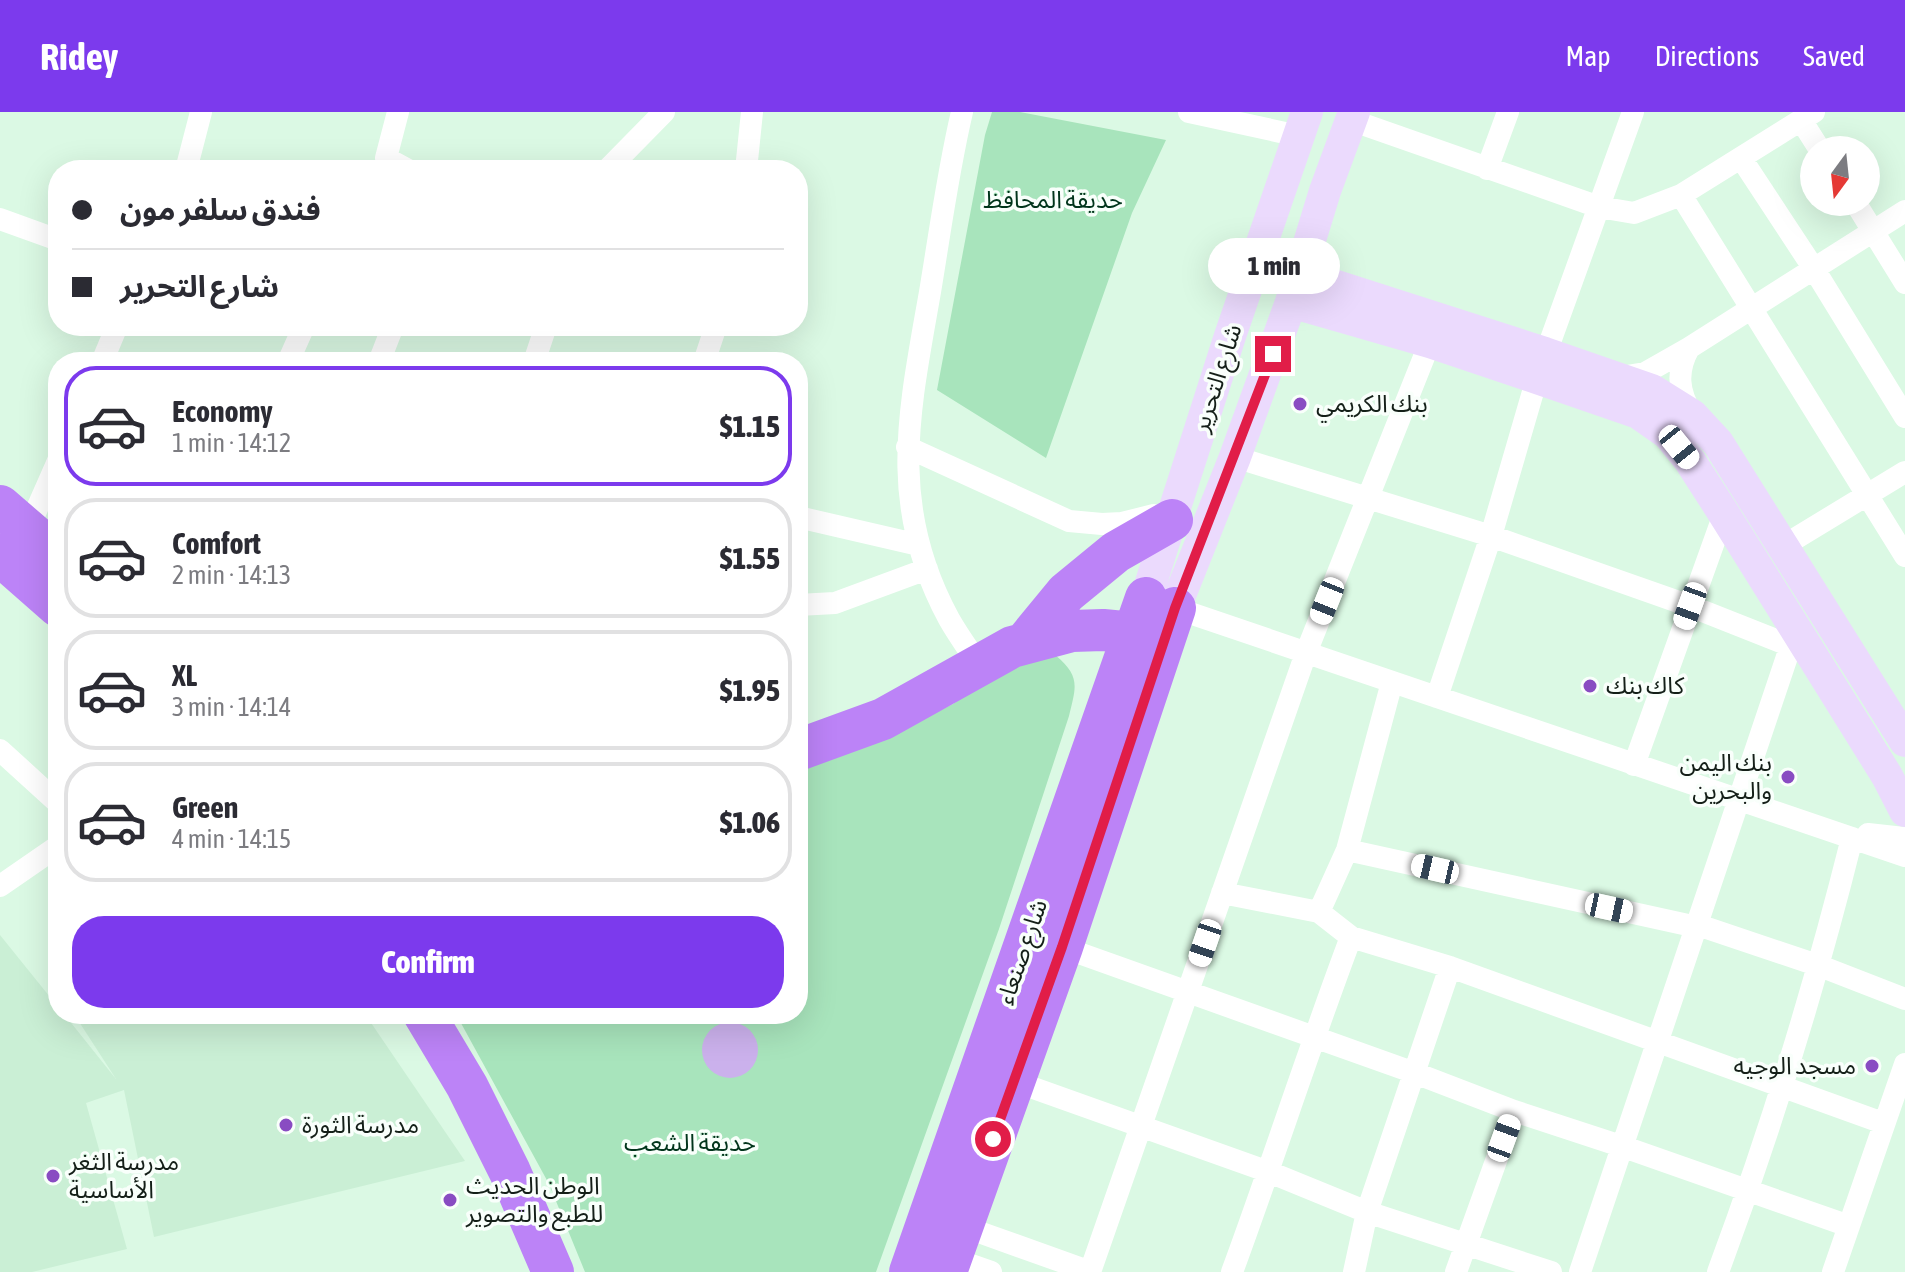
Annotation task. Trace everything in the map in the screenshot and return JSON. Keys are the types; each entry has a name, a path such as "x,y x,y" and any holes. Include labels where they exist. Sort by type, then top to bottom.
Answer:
{"highway":[{"path":"1025,643 1076,585 1116,552 1174,512"},
{"path":"15,546 48,592"},
{"path":"808,746 883,719 1012,647 1072,631 1103,630 1152,613"},
{"name":"شارع صنعاء","path":"953,1252 1062,947 1152,613"},
{"name":"شارع صنعاء","path":"910,1272 1152,613"},
{"path":"430,1024 467,1086 510,1172 553,1272"}],"main road":[{"path":"1303,123 1317,135 1335,138 1350,123"},
{"name":"شارع التحرير","path":"1152,613 1174,512 1303,123"},
{"name":"شارع التحرير","path":"1152,613 1235,457 1350,123"},
{"path":"1285,177 1300,172 1309,173 1318,179 1325,191"},
{"path":"1295,288 1430,342 1615,377 1652,390 1692,415 1718,443 1902,731"},
{"path":"1295,288 1541,365 1638,413 1668,434 1690,461 1724,514 1793,638 1887,776 1905,811"}],"street":[{"path":"189,160 201,112"},
{"path":"381,160 398,112"},
{"path":"617,160 664,112"},
{"path":"747,160 752,112"},
{"path":"962,112 912,397 907,447 910,496 919,545 949,619 979,665"},
{"path":"1189,112 1303,123"},
{"path":"1487,169 1508,112"},
{"path":"1437,697 1491,536 1541,365 1631,113"},
{"path":"1350,123 1599,207 1634,213 1681,195 1808,116 1815,136"},
{"path":"1741,158 1905,417"},
{"path":"1681,195 1905,556"},
{"path":"1615,377 1645,373 1689,348 1905,211"},
{"path":"1864,216 1905,283"},
{"path":"0,219 48,236"},
{"path":"953,1252 1090,1272 1306,653 1430,342"},
{"path":"1689,348 1681,362 1679,377 1683,401 1692,415"},
{"path":"907,447 1069,521 1122,523 1174,512"},
{"path":"1235,457 1491,536 1690,606 1793,638 1580,1272"},
{"path":"1783,546 1905,472"},
{"path":"15,546 48,481"},
{"path":"1634,765 1724,514"},
{"path":"808,519 919,545"},
{"path":"808,604 835,603 927,569"},
{"path":"1152,613 1306,653 1905,856"},
{"path":"1319,912 1347,850 1392,682"},
{"path":"0,750 48,794"},
{"path":"1823,828 1905,838"},
{"path":"1718,1272 1783,1088 1820,966 1852,838"},
{"path":"1347,850 1698,925 1820,966 1905,999"},
{"path":"0,886 48,853"},
{"path":"1222,893 1319,912 1351,937 1450,967 1783,1088 1894,1113"},
{"path":"1232,1272 1351,937"},
{"path":"1062,947 1514,1111 1849,1226"},
{"path":"1354,1272 1367,1212 1450,967"},
{"path":"1833,1272 1894,1113 1905,1064"},
{"path":"1014,1081 1269,1172 1367,1212 1551,1272"},
{"path":"1456,1272 1514,1111"},
{"path":"953,1252 991,1272"}],"shaded area":[{"name":"مدرسة الثورة","path":"0,935 48,995 48,1024 72,1024 116,1079 80,1024 372,1024 465,1161 154,1237 124,1090 86,1103 127,1249 32,1272 0,1272"},
{"path":"719,1024 741,1024 756,1039 756,1061 741,1076 719,1076 704,1061 704,1039"}],"green space":[{"name":"حديقة المحافظ","path":"992,112 1020,112 1166,140 1132,213 1046,458 937,390 985,135"},
{"name":"حديقة الشعب","path":"1055,655 1063,662 1074,682 1069,716 999,929 876,1272 585,1272 549,1184 461,1024 808,1024 808,765 869,745 953,704 1016,658"}],"place":[{"name":"بنك الكريمي","path":"1300,404"},
{"name":"كاك بنك","path":"1590,686"},
{"name":"بنك اليمن والبحرين","path":"1788,777"},
{"name":"مسجد الوجيه","path":"1872,1066"},
{"name":"مدرسة الثورة","path":"286,1125"},
{"name":"مدرسة الثغر الأساسية","path":"53,1176"},
{"name":"الوطن الحديث للطبع والتصوير","path":"450,1200"}],"route":[{"path":"993,1139 1062,947 1175,608 1273,354"}]}
